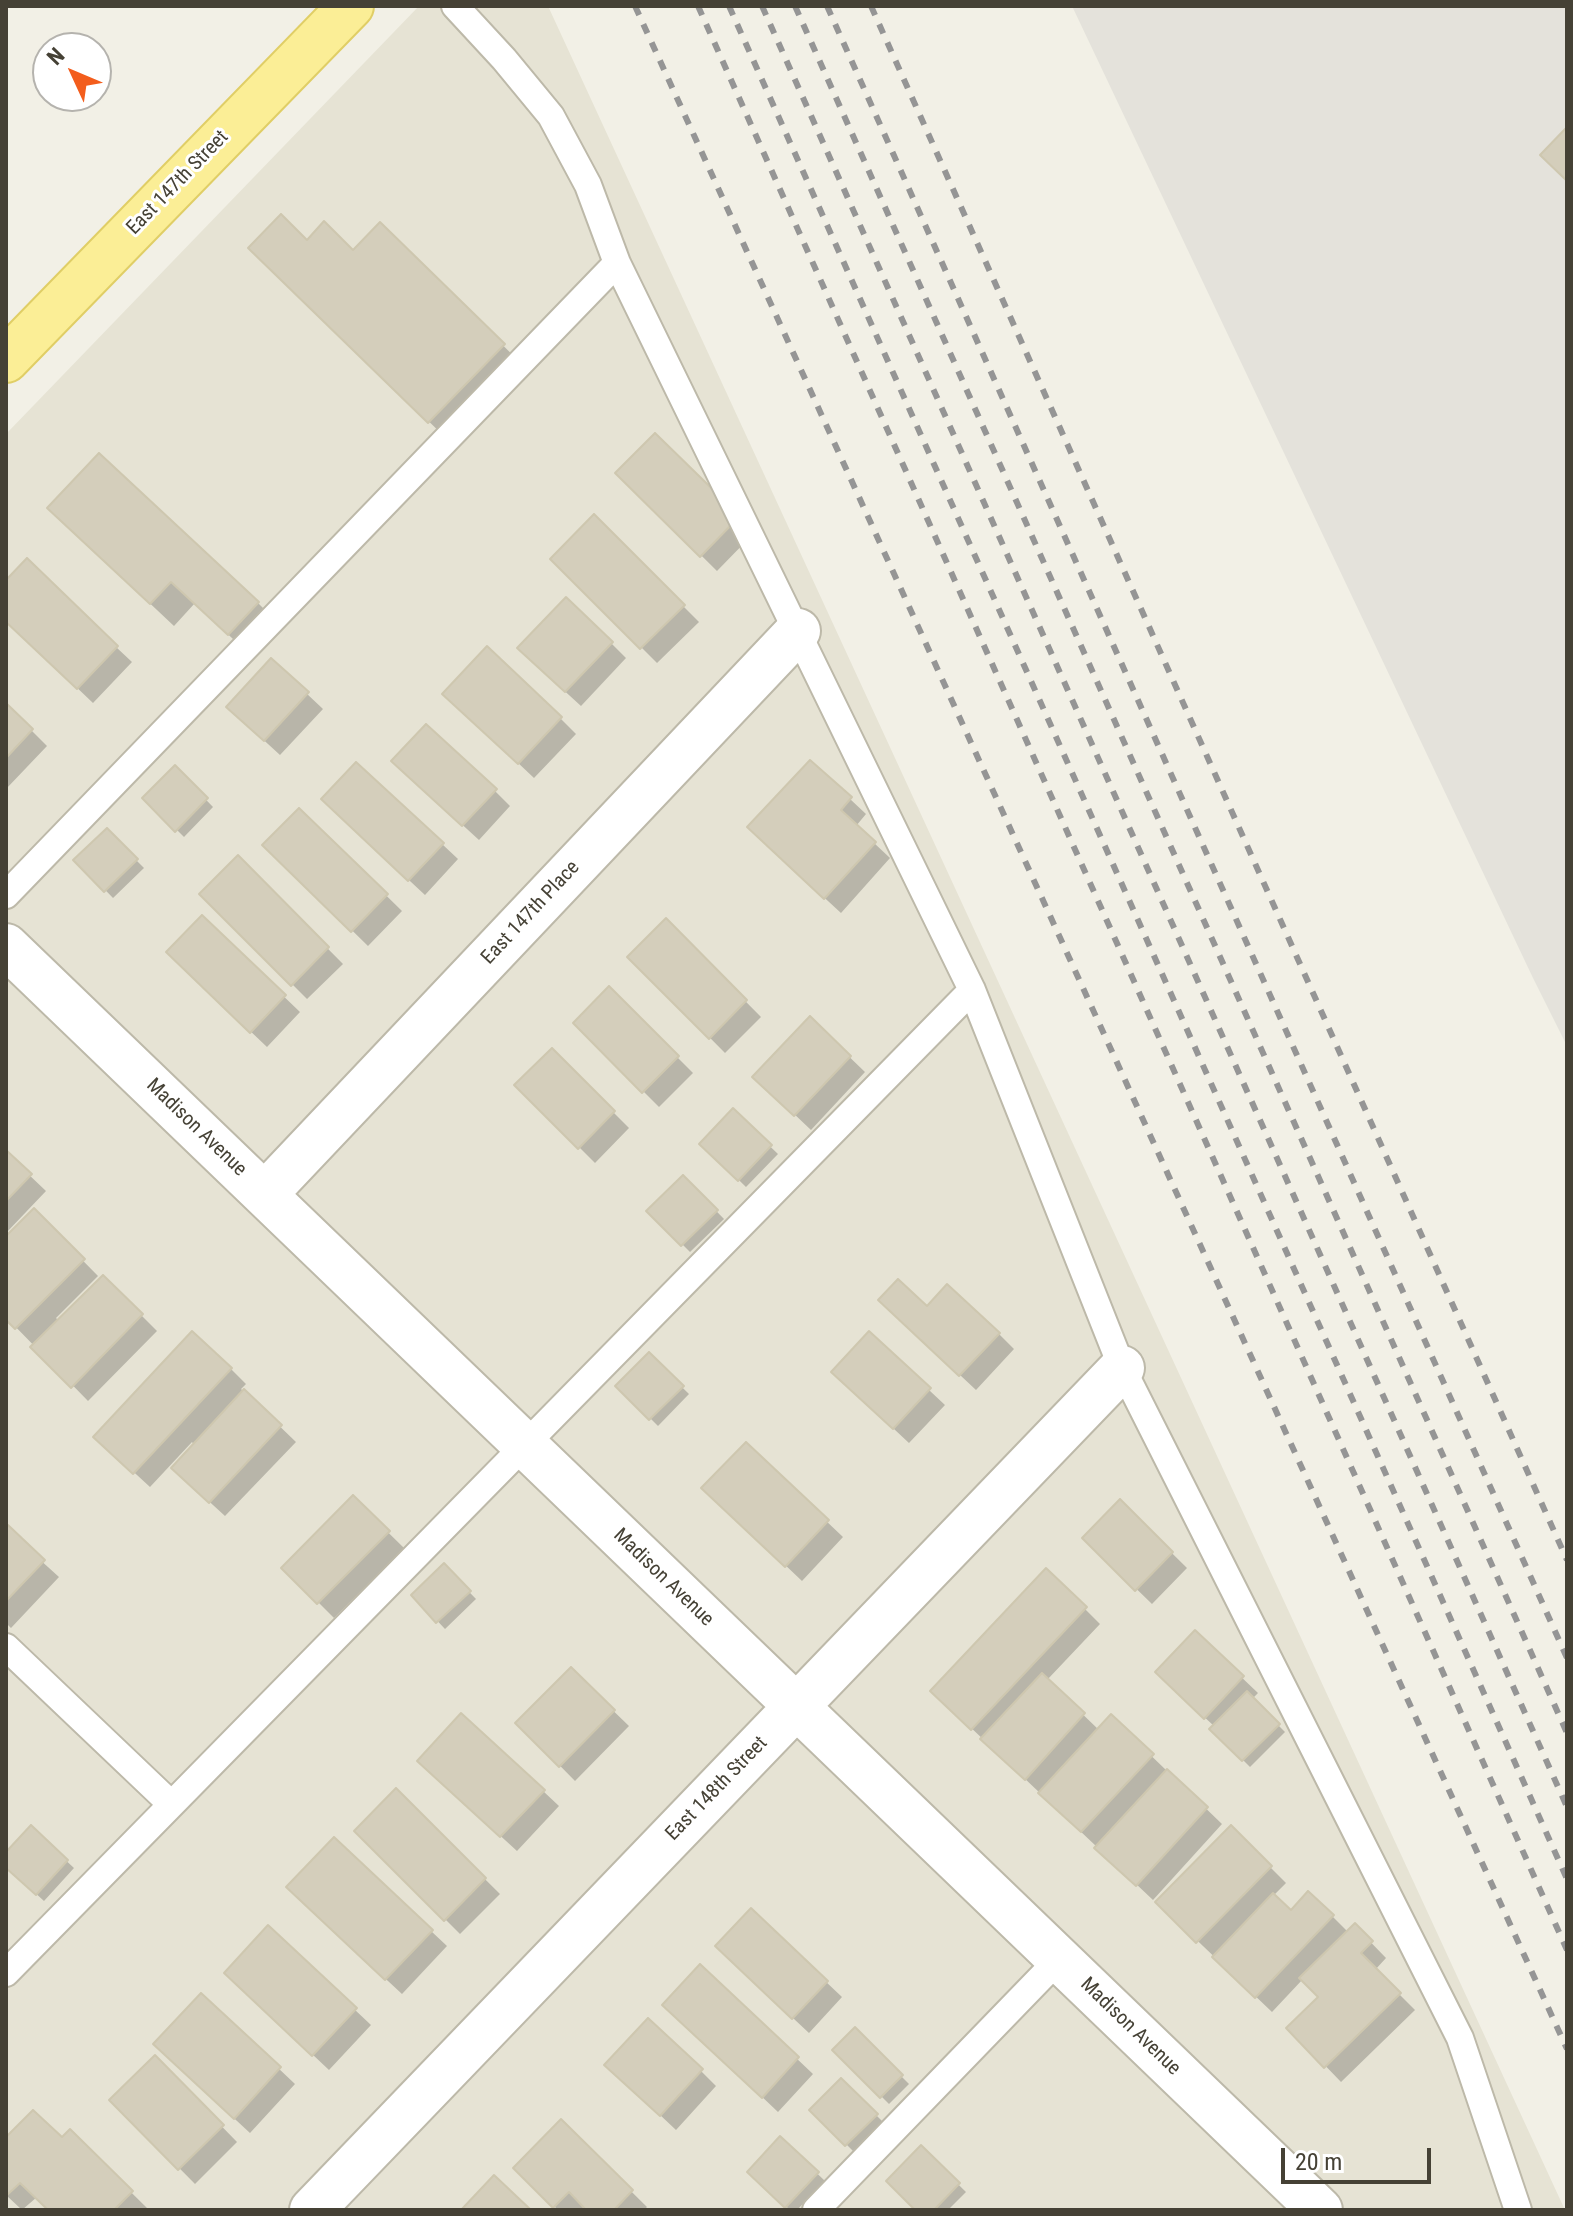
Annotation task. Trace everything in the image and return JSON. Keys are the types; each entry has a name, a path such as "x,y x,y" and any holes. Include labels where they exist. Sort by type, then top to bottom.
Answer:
{"main road":[{"name":"East 147th Street","path":"6,360 351,6"}],"street":[{"name":"East 147th Place","path":"265,1194 798,631"},
{"name":"Madison Avenue","path":"6,946 1320,2210"},
{"name":"East 148th Street","path":"312,2210 1122,1368"}],"lane":[{"path":"455,6 551,116 588,185 617,263 972,990 1122,1368 1460,2038 1518,2210"},
{"path":"6,895 617,263"},
{"path":"6,1973 972,990"},
{"path":"6,1647 171,1804"},
{"path":"816,2210 1059,1959"}],"shaded area":[{"path":"419,6 548,6 1565,2210 6,2210 6,434"},
{"path":"1072,6 1567,6 1567,1046 1533,978"}],"building":[{"path":"1567,127 1567,181 1540,155"},
{"path":"281,214 307,240 324,221 353,250 380,222 505,344 428,423 248,248"},
{"path":"655,433 740,516 700,557 615,473"},
{"path":"99,453 259,602 228,635 171,582 150,604 47,508"},
{"path":"594,514 685,605 640,649 550,559"},
{"path":"27,558 118,646 77,689 6,622 6,580"},
{"path":"566,597 613,642 565,692 517,648"},
{"path":"487,646 562,717 518,764 442,694"},
{"path":"271,658 309,692 264,741 226,707"},
{"path":"6,703 33,729 6,758"},
{"path":"426,724 497,789 462,826 391,761"},
{"path":"810,760 852,797 841,810 876,842 824,899 747,827"},
{"path":"356,762 444,843 408,881 321,799"},
{"path":"175,765 208,798 175,832 142,798"},
{"path":"299,808 388,894 351,932 262,845"},
{"path":"107,828 138,859 104,892 73,860"},
{"path":"238,855 329,947 291,986 199,894"},
{"path":"202,915 286,995 250,1033 166,952"},
{"path":"666,918 747,1000 709,1039 627,957"},
{"path":"609,986 679,1056 642,1093 573,1023"},
{"path":"810,1016 851,1056 794,1116 752,1077"},
{"path":"552,1048 615,1111 578,1149 514,1085"},
{"path":"733,1108 772,1145 738,1181 699,1144"},
{"path":"6,1150 32,1174 6,1201"},
{"path":"683,1175 718,1210 681,1246 646,1211"},
{"path":"34,1208 85,1259 15,1329 6,1320 6,1236"},
{"path":"103,1275 143,1314 71,1388 30,1347"},
{"path":"898,1279 927,1306 947,1284 1000,1333 959,1376 878,1300"},
{"path":"192,1331 232,1368 133,1474 93,1437"},
{"path":"869,1331 931,1388 893,1429 831,1372"},
{"path":"649,1352 684,1386 649,1420 615,1386"},
{"path":"244,1389 282,1425 209,1503 171,1468"},
{"path":"746,1442 829,1520 785,1567 701,1488"},
{"path":"353,1495 390,1531 317,1604 281,1568"},
{"path":"1120,1499 1173,1552 1135,1591 1082,1538"},
{"path":"6,1526 45,1560 6,1601"},
{"path":"444,1563 471,1591 436,1623 411,1595"},
{"path":"1046,1568 1087,1607 971,1730 930,1691"},
{"path":"1195,1630 1244,1676 1204,1719 1155,1672"},
{"path":"571,1667 615,1710 559,1767 515,1723"},
{"path":"1042,1673 1085,1713 1025,1780 980,1739"},
{"path":"1247,1691 1280,1724 1242,1761 1209,1729"},
{"path":"461,1713 545,1790 500,1837 417,1761"},
{"path":"1111,1714 1154,1754 1081,1832 1038,1793"},
{"path":"1167,1769 1208,1807 1136,1886 1094,1848"},
{"path":"396,1788 486,1878 444,1921 354,1831"},
{"path":"31,1825 68,1860 36,1895 6,1868 6,1852"},
{"path":"1231,1825 1272,1866 1196,1943 1155,1902"},
{"path":"334,1837 433,1930 385,1980 286,1887"},
{"path":"1308,1891 1334,1915 1255,1998 1212,1957 1273,1893 1291,1910"},
{"path":"751,1908 828,1981 792,2019 715,1946"},
{"path":"1355,1923 1373,1941 1361,1953 1401,1993 1324,2068 1286,2028 1318,1997 1299,1978"},
{"path":"268,1925 357,2008 312,2056 224,1973"},
{"path":"700,1964 799,2057 762,2098 662,2005"},
{"path":"201,1993 281,2067 234,2119 153,2044"},
{"path":"648,2018 703,2069 660,2116 604,2065"},
{"path":"855,2027 903,2075 880,2098 832,2050"},
{"path":"155,2055 224,2125 178,2170 109,2100"},
{"path":"841,2078 878,2114 845,2146 809,2110"},
{"path":"33,2110 62,2137 70,2129 133,2191 114,2210 48,2210 20,2183 6,2196 6,2137"},
{"path":"561,2119 633,2190 614,2210 586,2210 569,2192 553,2208 513,2168"},
{"path":"780,2136 819,2172 785,2208 747,2172"},
{"path":"921,2145 960,2183 934,2210 915,2210 886,2181"},
{"path":"494,2175 531,2210 461,2210"}],"railway":[{"path":"635,6 1567,2049"},
{"path":"698,6 1567,1950"},
{"path":"729,6 1567,1879"},
{"path":"762,6 1567,1807"},
{"path":"795,6 1567,1733"},
{"path":"827,6 1567,1658"},
{"path":"871,6 1567,1560"}]}
